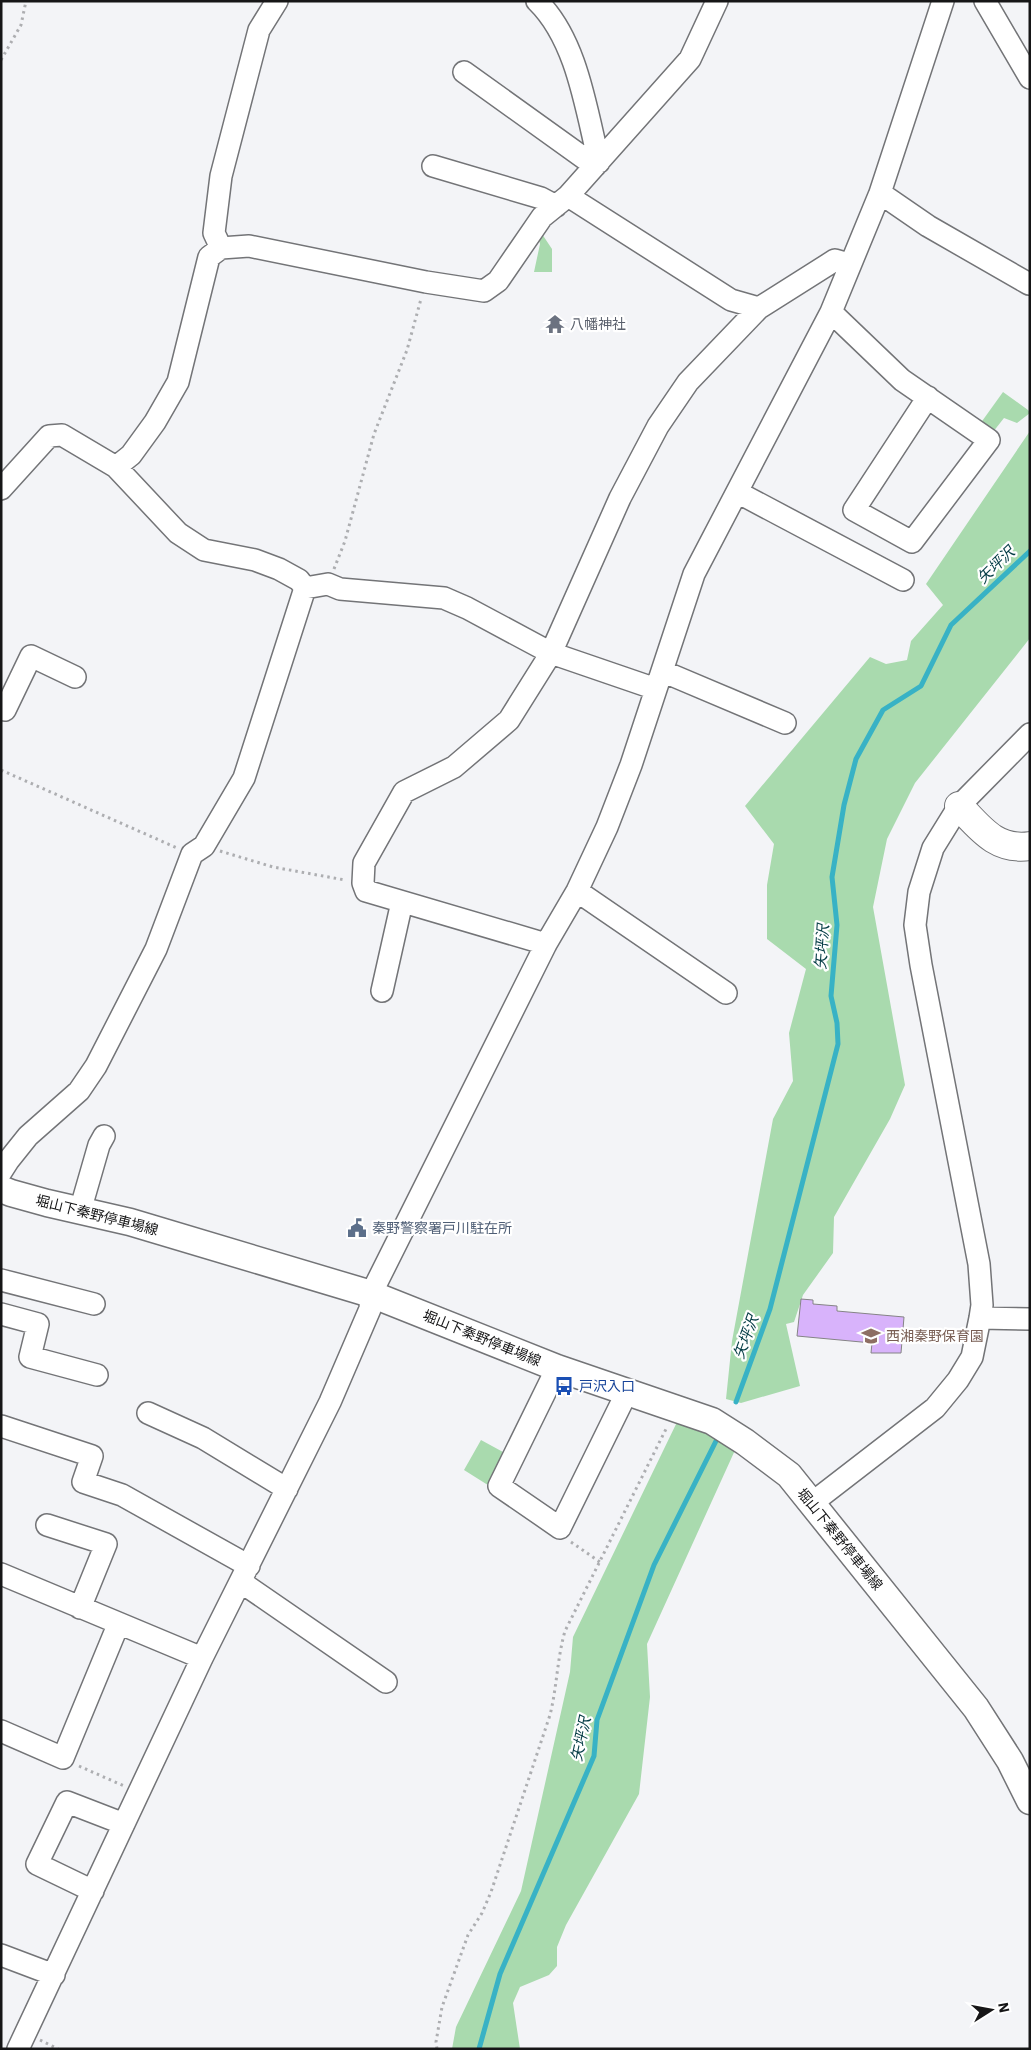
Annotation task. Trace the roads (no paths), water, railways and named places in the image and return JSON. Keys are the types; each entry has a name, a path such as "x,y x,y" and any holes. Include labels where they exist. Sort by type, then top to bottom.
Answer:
{"highway":[{"path":"959,806 983,817 997,827 1015,834 1030,830"},
{"path":"959,806 978,827 1000,843 1012,846 1030,846"}],"main road":[{"name":"堀山下秦野停車場線","path":"1,1189 80,1211 130,1222 372,1294 557,1368 712,1421 745,1442 789,1475 976,1708 1010,1761 1030,1801"}],"street":[{"path":"220,248 214,233 221,176 259,30 277,1"},
{"path":"537,1 559,28 571,51 597,164"},
{"path":"116,467 131,455 155,422 178,382 210,257 220,248 250,246 426,282 484,291 498,281 542,217 562,201 597,164 690,59 717,1"},
{"path":"18,2049 202,1658 330,1402 370,1309 372,1294 546,944 577,892 627,774 694,574 831,312 849,264 880,193 943,1"},
{"path":"985,1 1030,78"},
{"path":"464,72 597,164"},
{"path":"433,166 541,198 562,201 731,300 759,308"},
{"path":"880,193 928,226 1029,284"},
{"path":"546,944 366,891 363,883 364,863 404,792 454,767 509,720 551,653 620,498 658,426 688,382 759,308 835,260 849,264"},
{"path":"831,312 902,380 928,396 989,440 912,542 854,510 928,396"},
{"path":"1,489 49,436 62,435 116,467 178,533 204,550 255,560 279,569 300,580 305,588 244,778 198,850 156,949 96,1066 79,1091 28,1136 1,1172"},
{"path":"737,492 903,580"},
{"path":"305,588 328,584 340,589 444,598 467,608 551,653 659,680 785,723"},
{"path":"1,708 5,710 31,656 75,677"},
{"path":"812,1503 935,1408 958,1380 972,1357 982,1305 979,1264 921,965 915,925 919,892 933,848 959,806 1030,734"},
{"path":"577,892 726,993"},
{"path":"382,991 402,902"},
{"path":"80,1211 99,1146 104,1136"},
{"path":"1,1280 94,1304"},
{"path":"1,1314 38,1324 30,1357 97,1375"},
{"path":"980,1318 1030,1319"},
{"path":"557,1368 499,1486 560,1528 627,1392"},
{"path":"148,1413 203,1438 287,1489"},
{"path":"1,1426 92,1456 83,1482 122,1495 245,1574 386,1682"},
{"path":"47,1525 106,1544 80,1608"},
{"path":"1,1574 118,1625 202,1658"},
{"path":"1,1730 60,1766 118,1625"},
{"path":"93,1891 37,1864 67,1802 124,1824"},
{"path":"1,1955 54,1975"}],"waterway":[{"name":"矢坪沢","path":"736,1402 770,1309 838,1044 837,1023 831,996 837,925 832,877 844,805 856,759 883,710 921,686 951,625 1030,551"},
{"name":"矢坪沢","path":"479,2049 500,1974 594,1756 597,1720 654,1565 717,1439"}],"place":[{"name":"八幡神社","path":"555,324"},
{"name":"秦野警察署戸川駐在所","path":"357,1228"},
{"name":"西湘秦野保育園","path":"871,1336"},
{"name":"戸沢入口","path":"564,1386"}]}
